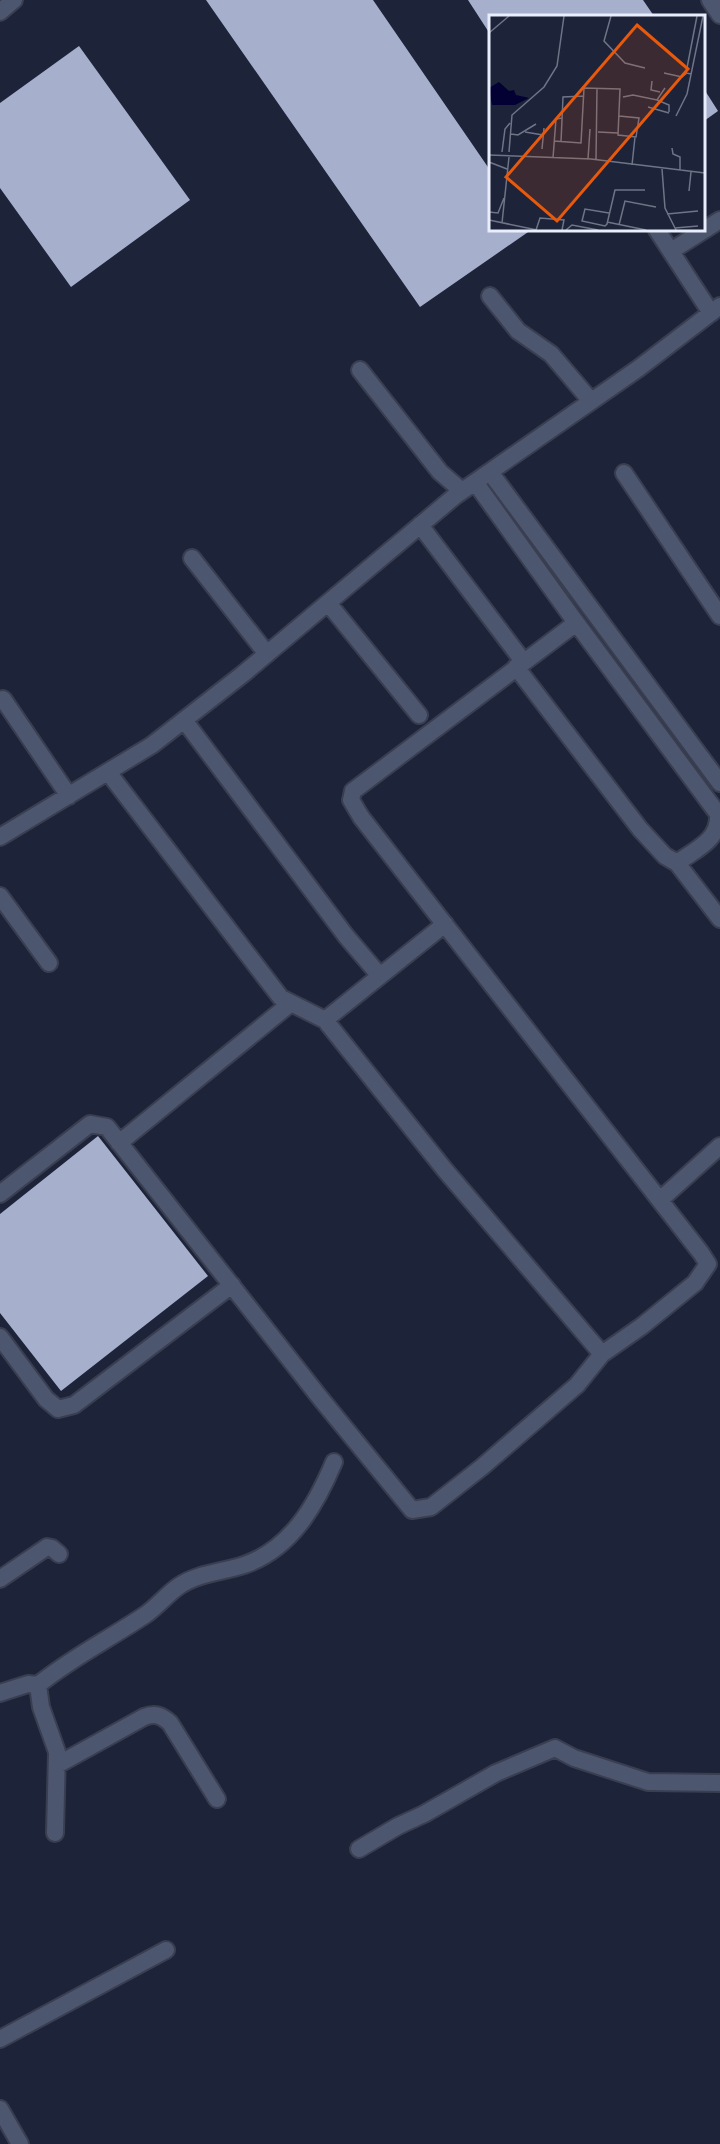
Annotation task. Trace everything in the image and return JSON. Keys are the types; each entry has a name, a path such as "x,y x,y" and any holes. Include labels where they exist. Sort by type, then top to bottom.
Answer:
{"street":[{"path":"0,12 14,0"},
{"path":"710,0 720,15"},
{"path":"705,229 720,220"},
{"path":"0,837 152,745 267,654 468,487 591,401 715,309 658,231"},
{"path":"671,251 703,231"},
{"path":"490,296 518,331 551,354 591,401"},
{"path":"360,370 440,472 468,487 576,623 718,814 719,822 714,836 677,863"},
{"path":"490,472 720,783"},
{"path":"624,473 715,597 720,616"},
{"path":"420,525 640,829 665,856 677,863 720,919"},
{"path":"192,558 267,654"},
{"path":"328,603 419,715"},
{"path":"0,1194 90,1124 107,1127 321,1399 412,1510 431,1507 482,1467 577,1384 602,1354 642,1326 695,1283 708,1264 361,817 351,800 352,791 576,623"},
{"path":"3,699 69,796"},
{"path":"184,720 346,936 380,976"},
{"path":"108,772 280,998 325,1020 445,1170 602,1354"},
{"path":"0,896 49,963"},
{"path":"325,1020 445,924"},
{"path":"119,1143 291,1004"},
{"path":"660,1200 720,1146"},
{"path":"0,1337 46,1398 58,1409 74,1405 232,1285"},
{"path":"0,1693 28,1684 38,1685 66,1663 148,1613 179,1585 246,1565 266,1556 304,1522 334,1462"},
{"path":"0,1578 47,1547 59,1554"},
{"path":"38,1685 41,1707 57,1752 55,1833"},
{"path":"58,1764 144,1717 152,1714 158,1715 170,1723 217,1799"},
{"path":"359,1849 496,1773 555,1748 574,1758 648,1782 720,1784"},
{"path":"0,2039 166,1950"},
{"path":"0,2109 20,2144"}],"building":[{"path":"206,0 373,0 489,169 489,231 530,231 420,307"},
{"path":"468,0 643,0 653,15 489,15 489,32"},
{"path":"79,46 190,200 71,287 0,188 0,103"},
{"path":"705,91 718,111 705,120"},
{"path":"98,1136 208,1276 61,1391 0,1313 0,1214"}]}
